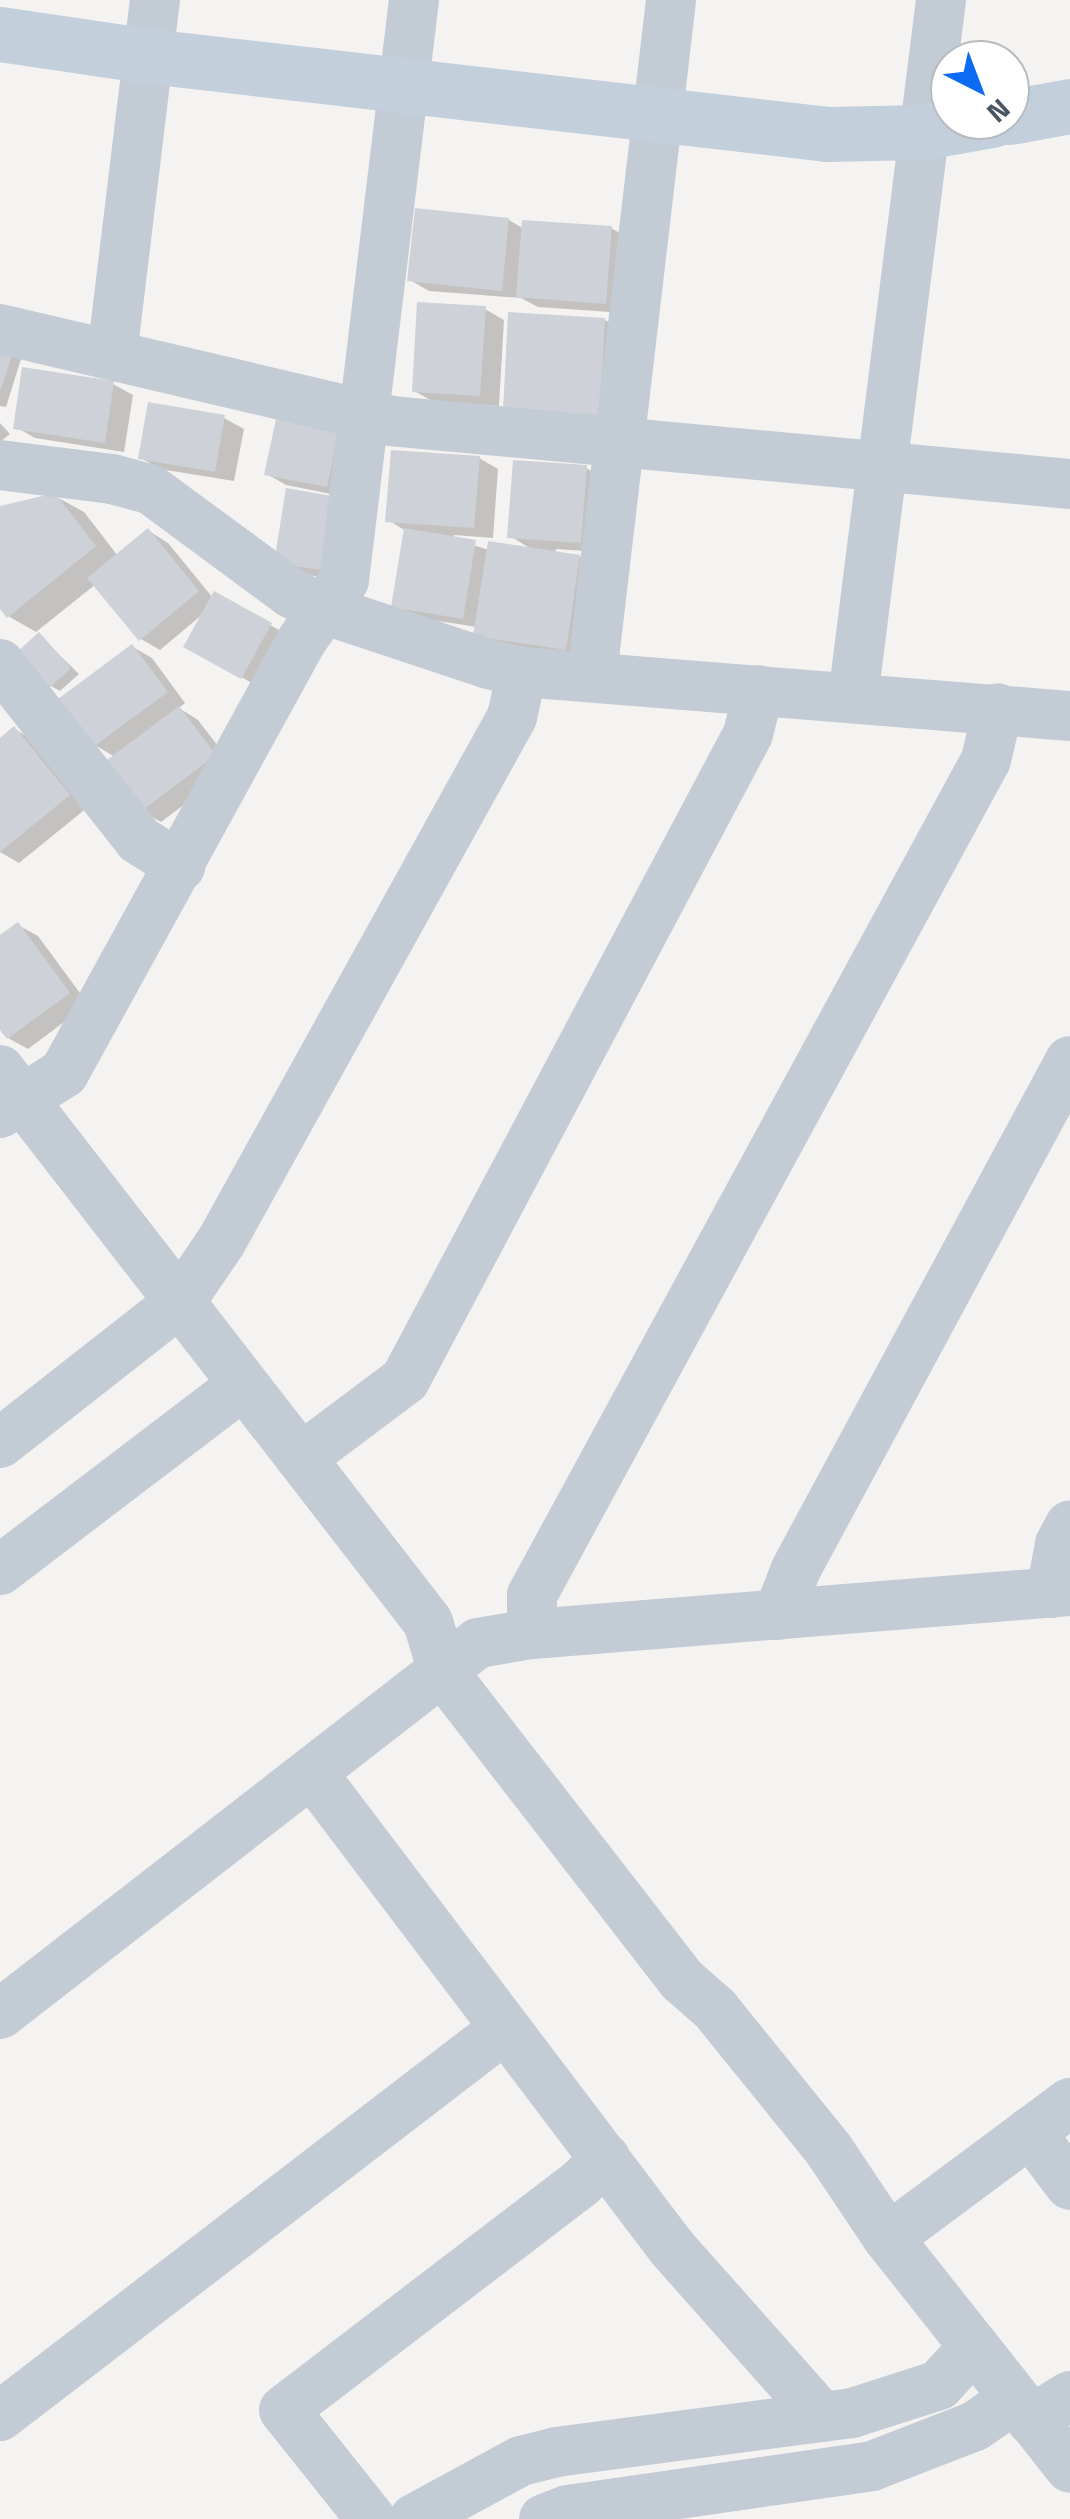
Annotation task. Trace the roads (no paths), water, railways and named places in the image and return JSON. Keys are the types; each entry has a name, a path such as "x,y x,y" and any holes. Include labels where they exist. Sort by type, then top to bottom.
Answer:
{"street":[{"path":"112,355 155,0"},
{"path":"414,0 344,580 320,608 64,1073 7,1093 180,1302 428,1622 443,1672 682,1980 715,2009 829,2150 888,2238 974,2347 1038,2405 1070,2468"},
{"path":"592,675 670,0"},
{"path":"853,698 941,0"},
{"path":"0,34 149,56 827,134 930,131"},
{"path":"1030,113 1070,106"},
{"path":"0,328 364,416 620,444 1070,484"},
{"path":"0,465 4,462 112,479 150,489 291,593 320,608 522,672 1070,716"},
{"path":"0,664 139,840 180,866"},
{"path":"0,1442 180,1302 222,1242 512,717 522,672"},
{"path":"301,1458 405,1380 748,734 759,690"},
{"path":"532,1634 532,1595 986,760 998,708"},
{"path":"778,1615 796,1569 1070,1061"},
{"path":"0,1570 243,1385"},
{"path":"0,2014 478,1643 532,1634 1061,1592 1060,1544 1070,1525"},
{"path":"312,1773 672,2248 822,2417"},
{"path":"0,2416 504,2029"},
{"path":"888,2238 1070,2103"},
{"path":"1030,2132 1070,2185"},
{"path":"371,2519 284,2410 580,2184 605,2158"},
{"path":"414,2519 521,2461 556,2452 852,2414 940,2385 974,2347"},
{"path":"544,2519 568,2510 872,2466 1038,2405"}]}
